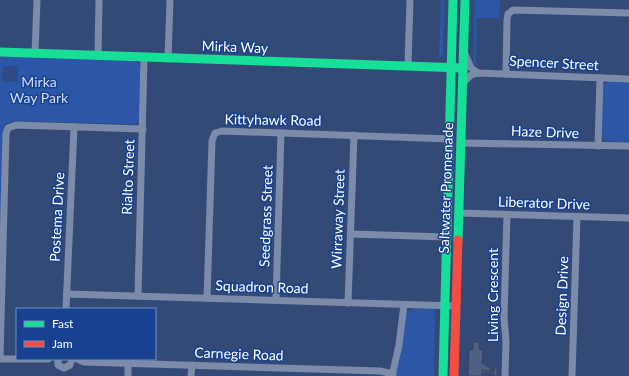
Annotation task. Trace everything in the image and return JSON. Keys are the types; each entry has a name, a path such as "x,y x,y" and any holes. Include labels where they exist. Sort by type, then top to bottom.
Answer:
{"street":[{"path":"35,54 37,0"},
{"path":"98,56 99,0"},
{"path":"168,59 170,0"},
{"path":"408,66 410,0"},
{"name":"Saltwater Promenade","path":"443,376 453,0"},
{"name":"Saltwater Promenade","path":"454,376 465,0"},
{"path":"506,74 507,20 510,12 519,10 629,14"},
{"path":"463,50 469,65 478,73"},
{"name":"Mirka Way","path":"2,53 463,68"},
{"name":"Rialto Street","path":"138,296 144,58"},
{"path":"462,84 471,75 478,73"},
{"name":"Spencer Street","path":"478,73 629,79"},
{"path":"598,146 600,78"},
{"path":"16,359 0,359 7,129 11,125 16,125 143,129"},
{"name":"Postema Drive","path":"66,308 71,226 74,127"},
{"name":"Kittyhawk Road","path":"207,298 213,135 222,131 450,138"},
{"name":"Seedgrass Street","path":"276,300 281,133"},
{"name":"Wirraway Street","path":"348,303 354,135"},
{"name":"Haze Drive","path":"461,143 629,146"},
{"name":"Liberator Drive","path":"459,213 629,218"},
{"name":"Living Crescent","path":"505,376 506,341 504,318 507,215"},
{"name":"Design Drive","path":"572,376 577,217"},
{"path":"351,234 447,237"},
{"name":"Squadron Road","path":"67,294 456,306"},
{"path":"393,375 399,345 404,305"},
{"path":"45,360 59,364 62,376"},
{"name":"Carnegie Road","path":"79,360 84,362"},
{"name":"Carnegie Road","path":"59,364 64,368 70,364 84,362 380,371 393,375"},
{"path":"128,363 128,376"},
{"path":"66,376 70,364"},
{"path":"191,376 192,365"}],"green space":[{"path":"441,0 444,0 443,56 439,58"},
{"path":"475,0 500,0 499,18 477,18 476,66 473,63"},
{"name":"Mirka Way Park","path":"0,56 136,61 141,67 139,120 135,124 11,121 5,124 0,261"},
{"path":"609,81 629,81 629,142 606,141 601,137 603,85"},
{"path":"413,309 435,309 434,376 396,376 406,315 408,311"}],"shaded area":[{"path":"3,66 18,66 18,82 2,82"}],"building":[{"path":"473,342 479,342 480,350 483,350 482,363 494,371 482,370 482,376 468,376 469,349 473,350"},
{"path":"495,366 497,367 497,376 493,376"}],"traffic: fast":[{"path":"443,376 453,0"},
{"path":"458,240 465,0"},
{"path":"0,52 463,68"}],"traffic: jam":[{"path":"454,376 458,240"}]}
